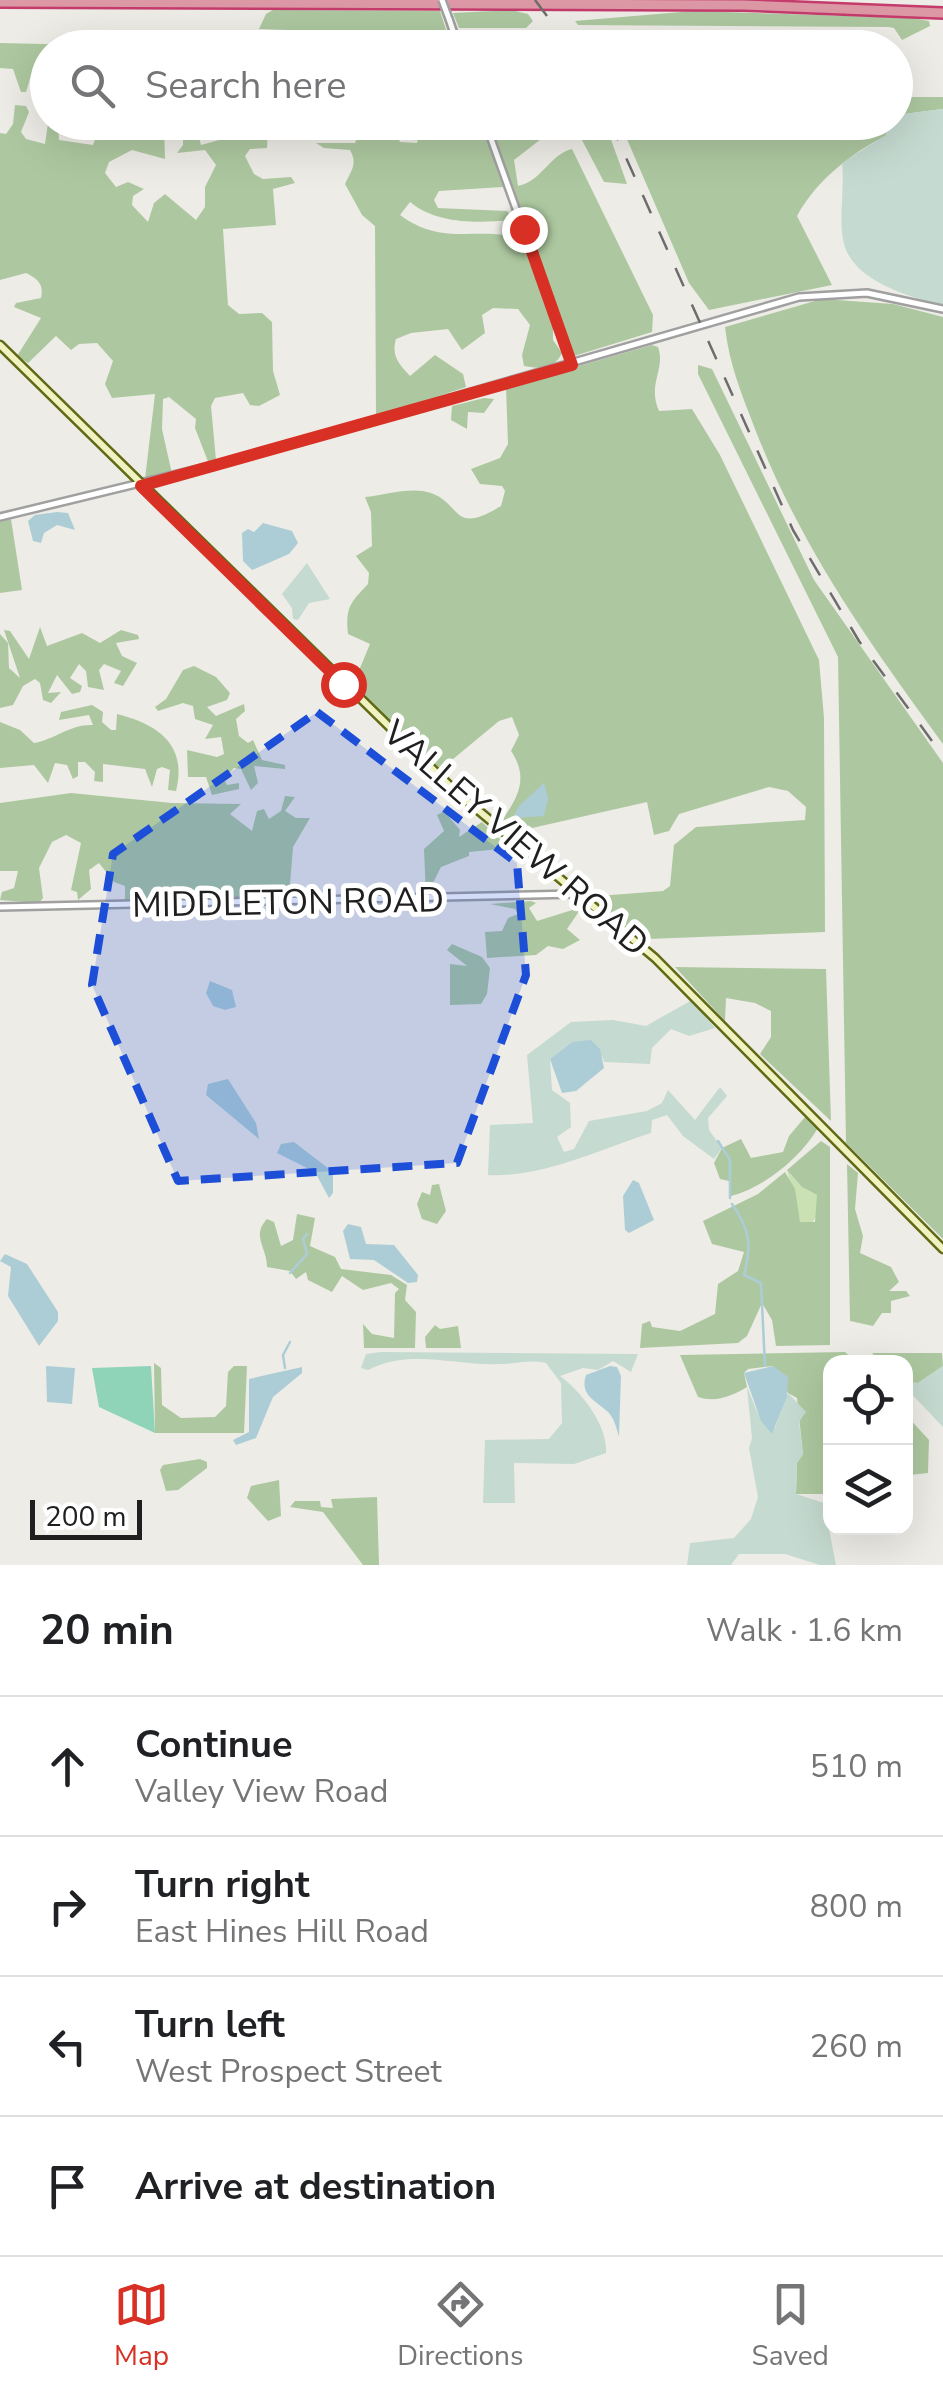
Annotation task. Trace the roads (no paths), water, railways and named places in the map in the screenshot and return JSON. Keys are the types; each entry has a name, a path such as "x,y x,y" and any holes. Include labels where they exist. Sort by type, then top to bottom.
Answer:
{"highway":[{"path":"0,2 724,5 943,13"}],"main road":[{"name":"VALLEY VIEW ROAD","path":"0,345 454,790 657,960 943,1249"}],"street":[{"path":"442,0 452,30"},
{"path":"492,140 572,365"},
{"path":"0,516 141,486 815,294 883,295 943,309"},
{"name":"MIDDLETON ROAD","path":"0,907 334,903 575,894"}],"water":[{"path":"68,513 75,530 57,525 44,533 41,543 33,541 28,521 35,515"},
{"path":"263,523 292,531 298,543 289,554 252,570 243,561 242,533 248,529 254,532"},
{"path":"544,783 548,799 544,816 513,818 519,806"},
{"path":"210,981 232,990 236,1007 225,1010 213,1006 206,993"},
{"path":"591,1040 600,1049 604,1068 576,1091 562,1093 550,1059 572,1042"},
{"path":"228,1079 256,1123 259,1139 206,1095 208,1084"},
{"path":"294,1142 333,1172 333,1193 329,1198 315,1172 277,1153 281,1144"},
{"path":"633,1180 639,1183 654,1220 629,1233 625,1230 623,1196"},
{"path":"348,1224 361,1227 366,1244 394,1245 418,1275 417,1282 408,1283 374,1260 350,1259 343,1231"},
{"path":"5,1254 27,1264 58,1312 58,1321 39,1346 8,1296 11,1267 0,1261"},
{"path":"46,1366 75,1368 72,1404 47,1402"},
{"path":"773,1366 788,1377 787,1397 772,1434 761,1421 744,1373"},
{"path":"302,1367 302,1373 273,1397 256,1438 236,1445 233,1440 249,1432 249,1379"},
{"path":"617,1367 621,1376 619,1436 611,1416 590,1397 584,1382 586,1375"}],"waterway":[{"path":"718,1141 730,1160 730,1198"},
{"path":"732,1204 748,1238 744,1275 761,1283 765,1366"},
{"path":"290,1273 307,1254 303,1239 307,1234"},
{"path":"285,1368 283,1355 290,1342"}],"railway":[{"path":"535,0 558,30"},
{"path":"618,140 793,530 859,641 943,756"}]}
